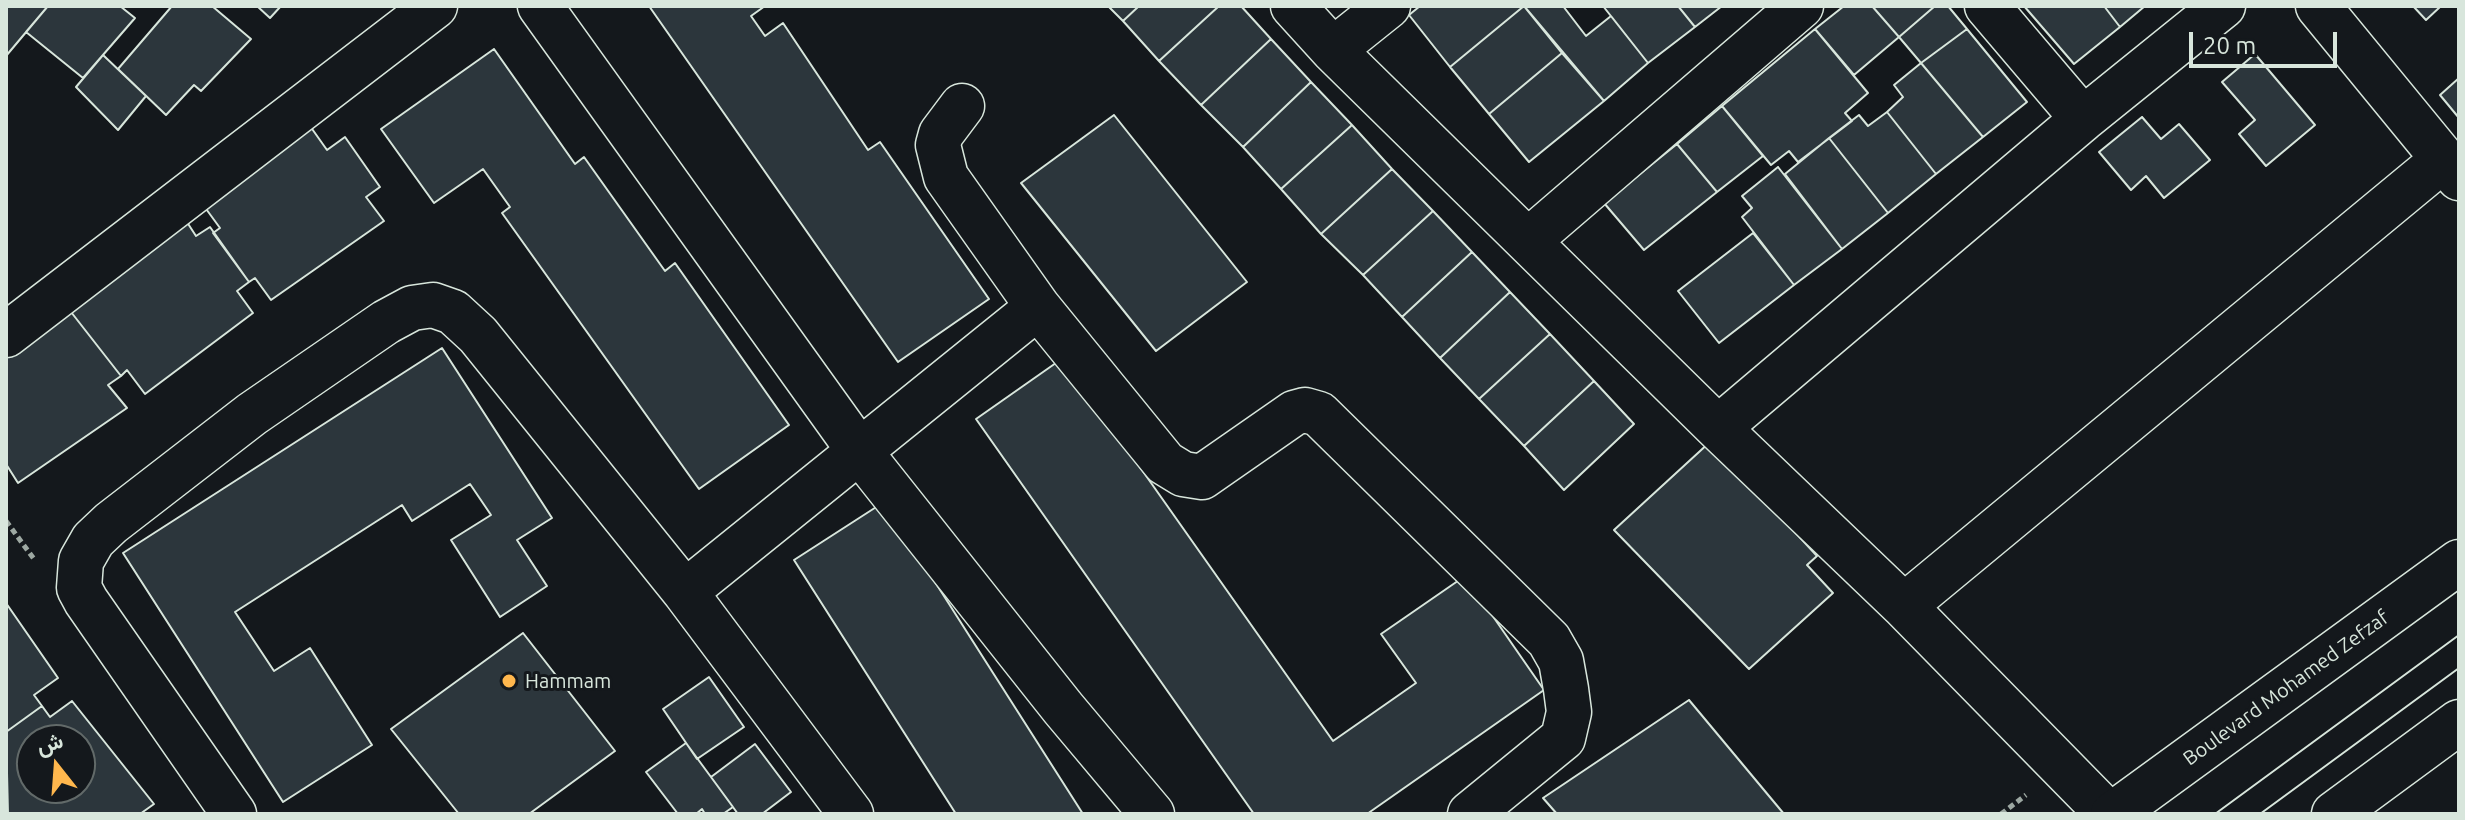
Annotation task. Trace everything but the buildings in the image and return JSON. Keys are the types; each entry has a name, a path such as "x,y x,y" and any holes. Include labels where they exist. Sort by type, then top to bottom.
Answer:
{"street":[{"path":"6,335 435,6"},
{"path":"540,6 860,452 1063,708 1152,814"},
{"path":"1293,6 1333,50 1904,606 2111,814"},
{"path":"1333,50 1388,6"},
{"path":"1528,241 1801,6"},
{"path":"1987,6 2083,119"},
{"path":"1718,428 2083,119 2223,6"},
{"path":"1904,606 2452,168 2318,6"},
{"path":"962,106 941,134 938,145 942,166 1038,307 1165,463 1183,474 1202,477 1218,469 1294,413 1305,410 1325,417 1549,640 1561,661 1566,689 1569,712 1563,738 1470,814"},
{"path":"234,814 86,601 79,588 81,561 93,540 122,514 252,414 402,313 433,305 464,321 685,592 851,814"},
{"path":"685,592 1038,307"},
{"name":"Boulevard Mohamed Zefzaf","path":"2111,814 2459,562"},
{"path":"2334,814 2459,722"}],"tram line":[{"path":"2215,814 2459,635"},
{"path":"2260,814 2459,668"}],"place":[{"name":"Hammam","path":"509,681"}]}
